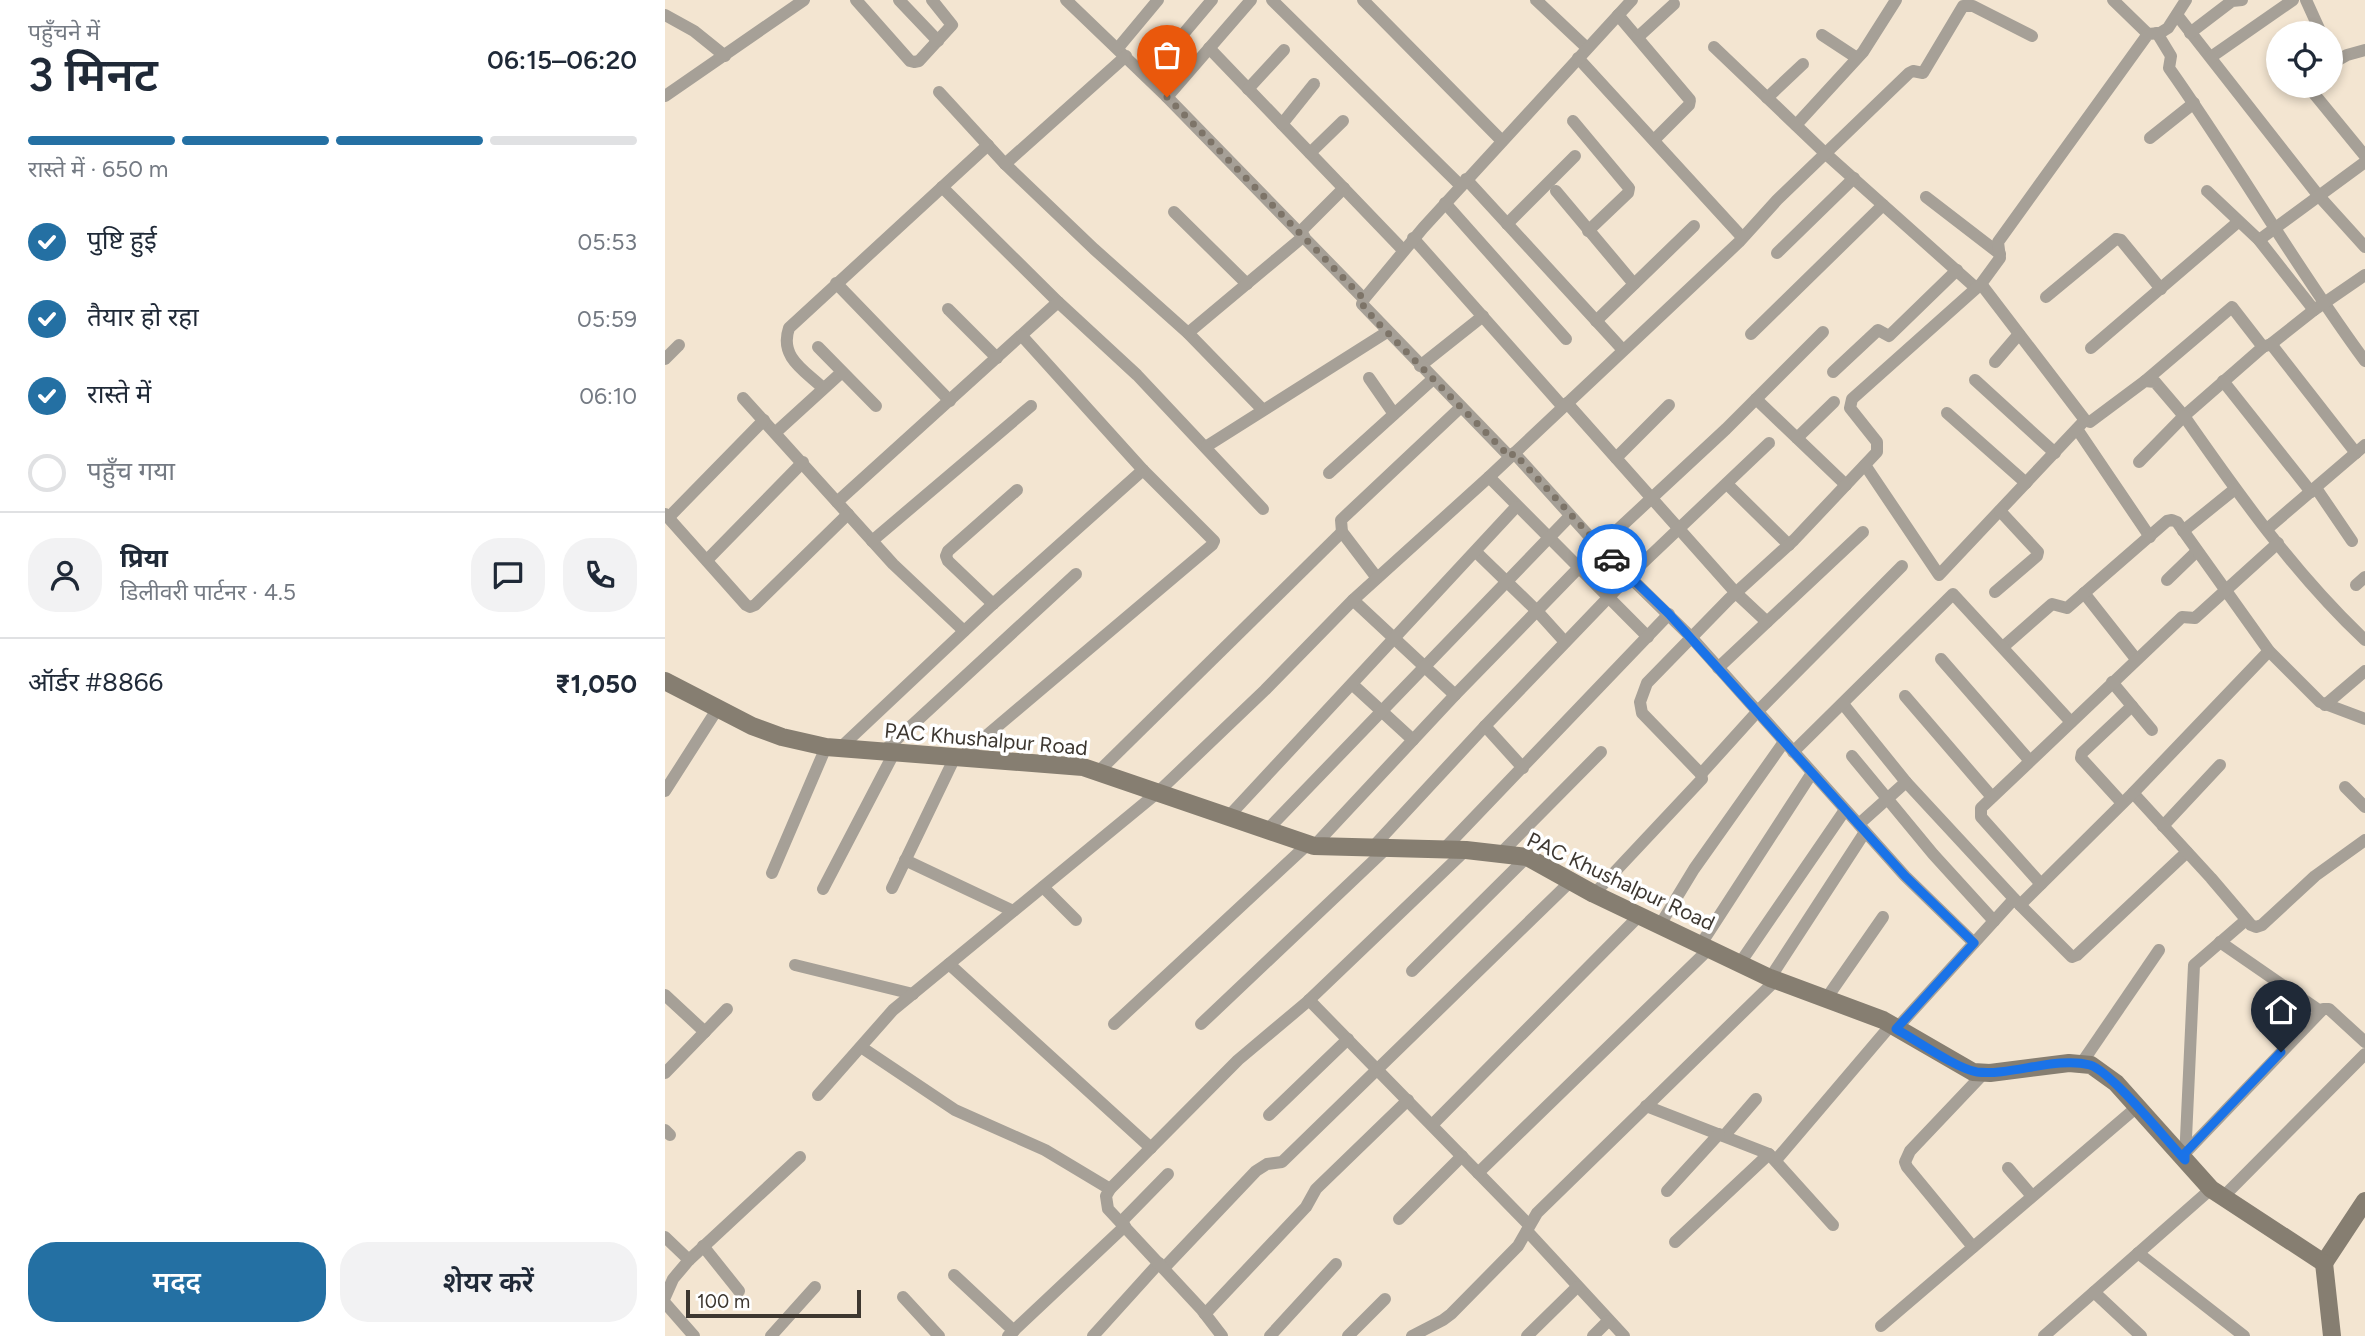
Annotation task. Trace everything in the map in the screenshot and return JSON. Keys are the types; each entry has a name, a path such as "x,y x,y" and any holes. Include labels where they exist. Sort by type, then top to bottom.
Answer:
{"main road":[{"name":"PAC Khushalpur Road","path":"665,681 752,726 782,737 833,748 1083,767 1311,845 1466,850 1527,857 1594,894 1773,979 1894,1027 1973,1072 2069,1063 2091,1065 2116,1083 2217,1193 2324,1263"},
{"path":"2331,1335 2324,1263 2365,1201"}],"street":[{"path":"665,96 804,0"},
{"path":"856,0 910,61 914,62 919,61 952,25 935,1"},
{"path":"899,0 938,41"},
{"path":"1066,0 1167,97 1364,299"},
{"path":"1005,164 1158,0"},
{"path":"1147,77 1212,0"},
{"path":"1167,97 1251,0"},
{"path":"1272,0 1507,224 1623,350"},
{"path":"1363,0 1502,141"},
{"path":"1536,0 1587,48"},
{"path":"1632,0 1413,238 1362,304 1599,547 1669,614 1905,876 1974,943"},
{"path":"1796,125 1871,41 1896,0"},
{"path":"2113,0 2152,33 2171,56 2169,68 2274,227 2319,307"},
{"path":"2001,255 1998,243 2152,33 2168,28 2186,0"},
{"path":"2190,33 2232,1 2242,0"},
{"path":"2211,57 2293,0"},
{"path":"2306,0 2316,21"},
{"path":"1637,37 1674,4"},
{"path":"818,1095 893,1010 1157,793 1265,690 1353,600 1489,477 1739,242 1741,236 1909,73 1923,73 1962,6 1973,6 2032,36"},
{"path":"665,15 694,32 725,56"},
{"path":"1618,15 1691,100 1654,140"},
{"path":"2176,15 2318,195 2365,247"},
{"path":"1822,35 1857,58"},
{"path":"1714,47 1826,154 1978,286 2019,334 2081,424 2150,537"},
{"path":"1209,48 1403,250"},
{"path":"1248,89 1284,50"},
{"path":"2343,57 2365,50"},
{"path":"1578,58 1741,236"},
{"path":"1767,98 1803,64"},
{"path":"1282,124 1314,84"},
{"path":"939,92 1005,164 1188,333 1263,410"},
{"path":"2318,98 2365,156"},
{"path":"2150,138 2194,103"},
{"path":"1310,153 1343,121"},
{"path":"1573,121 1629,188 1628,193 1588,231"},
{"path":"823,388 787,351 786,335 793,322 988,145"},
{"path":"1507,224 1575,156"},
{"path":"2259,240 2365,162"},
{"path":"1777,253 1853,178"},
{"path":"942,187 1058,302 1137,375 1207,446 1263,509"},
{"path":"1188,333 1302,234 1344,188"},
{"path":"1556,191 1634,284"},
{"path":"2207,191 2259,240 2365,360"},
{"path":"1926,197 2001,255"},
{"path":"1445,203 1566,339"},
{"path":"1751,334 1884,205"},
{"path":"1174,212 1247,284"},
{"path":"2091,348 2238,222"},
{"path":"1595,321 1694,226"},
{"path":"1413,238 1616,457 1737,593 1767,622"},
{"path":"2046,297 2116,239 2121,240 2161,289"},
{"path":"1701,774 1642,713 1640,702 1647,683 1691,637 1789,545 1865,465 1878,447 1850,408 1852,399 1978,286 2001,255"},
{"path":"1833,372 1878,330 1889,336 1957,270"},
{"path":"2139,462 2223,381 2365,275"},
{"path":"836,283 950,401"},
{"path":"837,502 1058,302"},
{"path":"1939,575 2081,424 2094,421 2232,307 2360,449 2267,529"},
{"path":"948,309 997,358"},
{"path":"1420,366 1483,316"},
{"path":"1207,446 1387,332"},
{"path":"1114,1024 1311,845 1578,568 1823,332"},
{"path":"1995,362 2019,334"},
{"path":"892,888 957,758 1212,545 1212,538 1143,470 1022,336"},
{"path":"665,359 679,345"},
{"path":"818,347 876,406"},
{"path":"775,432 842,372"},
{"path":"1369,378 1394,414"},
{"path":"1329,473 1433,379"},
{"path":"1975,380 2055,453"},
{"path":"2145,381 2155,382 2185,416 2235,489 2327,604 2365,640"},
{"path":"2223,381 2352,541"},
{"path":"743,398 893,564 964,631"},
{"path":"1756,399 1846,485"},
{"path":"1797,438 1834,402"},
{"path":"1616,457 1668,405"},
{"path":"872,541 1031,406"},
{"path":"1377,578 1342,532 1341,520 1461,407"},
{"path":"1947,413 2026,483"},
{"path":"764,420 667,515 746,605 755,605 848,514"},
{"path":"1201,1024 1379,848 1485,726 1607,598 1769,443"},
{"path":"707,561 803,462"},
{"path":"1865,465 1953,594 2071,722"},
{"path":"772,873 833,748 1143,470"},
{"path":"1489,477 1648,637"},
{"path":"1727,484 1789,545"},
{"path":"2183,531 2235,489"},
{"path":"993,604 946,556 948,551 1017,490"},
{"path":"1228,817 1516,507"},
{"path":"1995,592 2037,556 2038,552 2000,511"},
{"path":"1267,830 1570,516"},
{"path":"2003,647 2052,604 2064,609 2167,521 2172,520 2177,522 2269,651 2325,705 2365,719"},
{"path":"1098,772 1342,532"},
{"path":"1718,668 1863,532"},
{"path":"2041,884 1981,817 1981,808 2182,617 2195,618 2278,543"},
{"path":"2167,580 2197,551"},
{"path":"1476,552 1565,642"},
{"path":"1594,894 1699,784 1701,774 1757,712 1902,566"},
{"path":"823,889 889,752 1076,574"},
{"path":"2084,593 2136,659"},
{"path":"1660,925 1694,869 1788,747 1843,704 1953,594"},
{"path":"1353,600 1455,695"},
{"path":"1443,850 1669,614"},
{"path":"1675,1242 1772,1157 1994,921 2041,884 2133,793 2269,651"},
{"path":"1941,659 2030,761"},
{"path":"2325,705 2365,671"},
{"path":"2112,682 2152,730"},
{"path":"1352,684 1413,740"},
{"path":"1905,696 1992,797"},
{"path":"1843,704 1906,782 2072,957 2077,956 2187,852"},
{"path":"2122,803 2081,758 2132,706"},
{"path":"665,791 718,708"},
{"path":"1485,726 1523,768"},
{"path":"1501,853 1601,752"},
{"path":"1852,756 1887,800 1994,921"},
{"path":"2163,826 2220,765"},
{"path":"1478,1173 1705,946 1812,773"},
{"path":"1412,1336 1451,1314 1518,1246 1537,1213 1773,979 1862,828 1906,782"},
{"path":"2346,787 2365,807"},
{"path":"2133,793 2246,920 2256,927 2262,925 2315,876 2365,840"},
{"path":"1740,963 1845,810"},
{"path":"1215,1333 1205,1314 1106,1203 1106,1196 1238,1060 1309,1000 1466,850"},
{"path":"1412,971 1527,857"},
{"path":"905,860 1013,911"},
{"path":"1093,1336 1256,1171 1267,1164 1282,1162 1571,881"},
{"path":"1043,887 1076,920"},
{"path":"1432,1125 1640,915"},
{"path":"1826,999 1883,917"},
{"path":"2185,1156 2192,972 2198,960 2246,920"},
{"path":"2220,942 2320,1011"},
{"path":"2081,1064 2159,950"},
{"path":"950,964 1151,1148"},
{"path":"795,965 913,994"},
{"path":"665,995 705,1032"},
{"path":"1309,1000 1478,1173 1577,1287 1624,1336"},
{"path":"665,1073 727,1009"},
{"path":"2185,1156 2320,1011 2329,1009 2365,1042"},
{"path":"1269,1115 1348,1039"},
{"path":"860,1047 955,1110 1045,1150 1110,1189"},
{"path":"2044,1336 2138,1253 2217,1193 2365,1054"},
{"path":"1973,1247 1905,1162 1910,1151 1985,1072"},
{"path":"1667,1191 1756,1099"},
{"path":"1205,1314 1306,1207 1315,1189 1408,1100"},
{"path":"1646,1106 1772,1157 1833,1225"},
{"path":"1881,1326 2137,1107"},
{"path":"1399,1219 1462,1156"},
{"path":"665,1296 673,1279 689,1260 800,1157"},
{"path":"2008,1168 2032,1196"},
{"path":"954,1275 1011,1334 1123,1224 1168,1174"},
{"path":"665,1237 689,1260"},
{"path":"703,1246 739,1292"},
{"path":"2138,1253 2243,1336"},
{"path":"1270,1336 1336,1264"},
{"path":"778,1333 815,1287"},
{"path":"1527,1336 1577,1287"},
{"path":"2094,1292 2141,1336"},
{"path":"903,1297 939,1336"},
{"path":"1348,1336 1385,1299"},
{"path":"665,1303 694,1336"},
{"path":"1593,1336 1608,1321"}],"way so far":[{"path":"1167,97 1364,299 1364,308 1375,320 1510,457 1514,453 1612,559"}],"route":[{"path":"1612,559 1691,637 1905,876 1974,943 1896,1029 1973,1072 1990,1073 2069,1063 2091,1065 2116,1083 2185,1160 2185,1153 2281,1052"}]}
